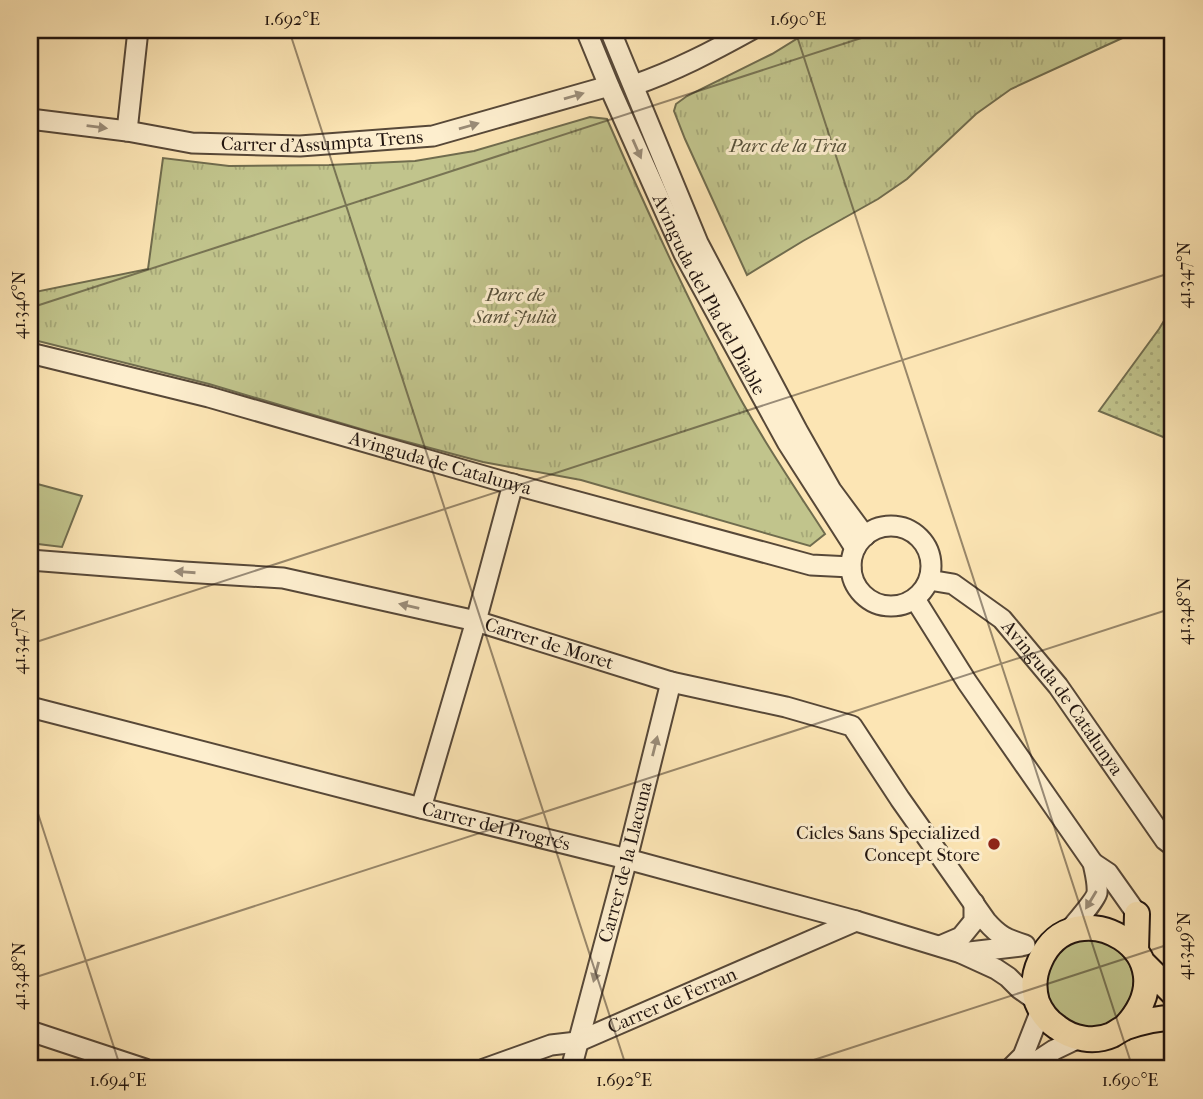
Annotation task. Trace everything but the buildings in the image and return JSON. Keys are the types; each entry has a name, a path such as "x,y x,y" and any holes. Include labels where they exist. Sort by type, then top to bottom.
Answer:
{"main road":[{"path":"1137,914 1139,957 1146,981 1144,998 1137,1015 1124,1028 1111,1036 1079,1038 1064,1033 1051,1023 1039,1006 1034,985 1036,968 1043,954 1061,936 1083,928 1113,932 1126,940 1139,957 1173,993"},
{"path":"1124,1028 1159,1018 1173,1018"}],"street":[{"path":"127,131 138,30"},
{"name":"Avinguda del Pla del Diable","path":"586,30 684,254 787,442 857,550"},
{"name":"Avinguda del Pla del Diable","path":"610,30 698,243 831,490 857,550"},
{"path":"634,85 660,76 751,30"},
{"name":"Carrer d'Assumpta Trens","path":"30,119 127,131 192,143 300,146 433,136 609,86"},
{"name":"Avinguda de Catalunya","path":"30,353 209,397 811,565 857,550"},
{"path":"421,808 513,484"},
{"path":"889,526 914,533 924,542 930,554 932,567 929,580 915,599 891,606 879,604 868,599 853,579 857,550 876,529 889,526"},
{"name":"Carrer de Moret","path":"30,560 283,578 476,621 671,682 786,706 852,726 900,799 998,934 1025,945"},
{"name":"Avinguda de Catalunya","path":"929,580 953,584 1002,619 1058,686 1166,840 1173,846"},
{"path":"915,599 967,682 1093,863 1108,873 1137,914"},
{"name":"Carrer de la Llacuna","path":"571,1069 671,682"},
{"name":"Carrer del Progrés","path":"30,707 626,859 856,921 961,953 996,968 1039,1006"},
{"path":"1061,936 1094,900 1097,880 1093,863"},
{"path":"940,946 961,937 974,921 974,903"},
{"name":"Carrer de Ferran","path":"484,1069 551,1045 577,1042 856,921"},
{"name":"Carrer del Progrés","path":"961,953 1025,945 1061,936"},
{"path":"1010,1069 1023,1056 1039,1006"},
{"path":"30,1031 145,1069"},
{"path":"1025,1069 1079,1038"}],"green space":[{"name":"Parc de la Tria","path":"811,30 1140,30 1011,89 976,114 907,179 878,199 747,275 674,111 676,104 687,96 772,54"},
{"name":"Parc de Sant Julià","path":"590,117 607,119 664,246 736,391 825,534 810,546 581,480 483,462 209,384 30,339 30,293 148,269 163,158 229,166 415,161 474,151"},
{"path":"1173,306 1173,441 1099,411"},
{"path":"30,482 82,496 62,547 30,543"},
{"path":"1081,940 1097,940 1111,945 1130,965 1134,979 1133,993 1118,1018 1093,1029 1064,1021 1046,998 1047,967 1067,945"}],"place":[{"name":"Cicles Sans Specialized Concept Store","path":"994,844"}]}
